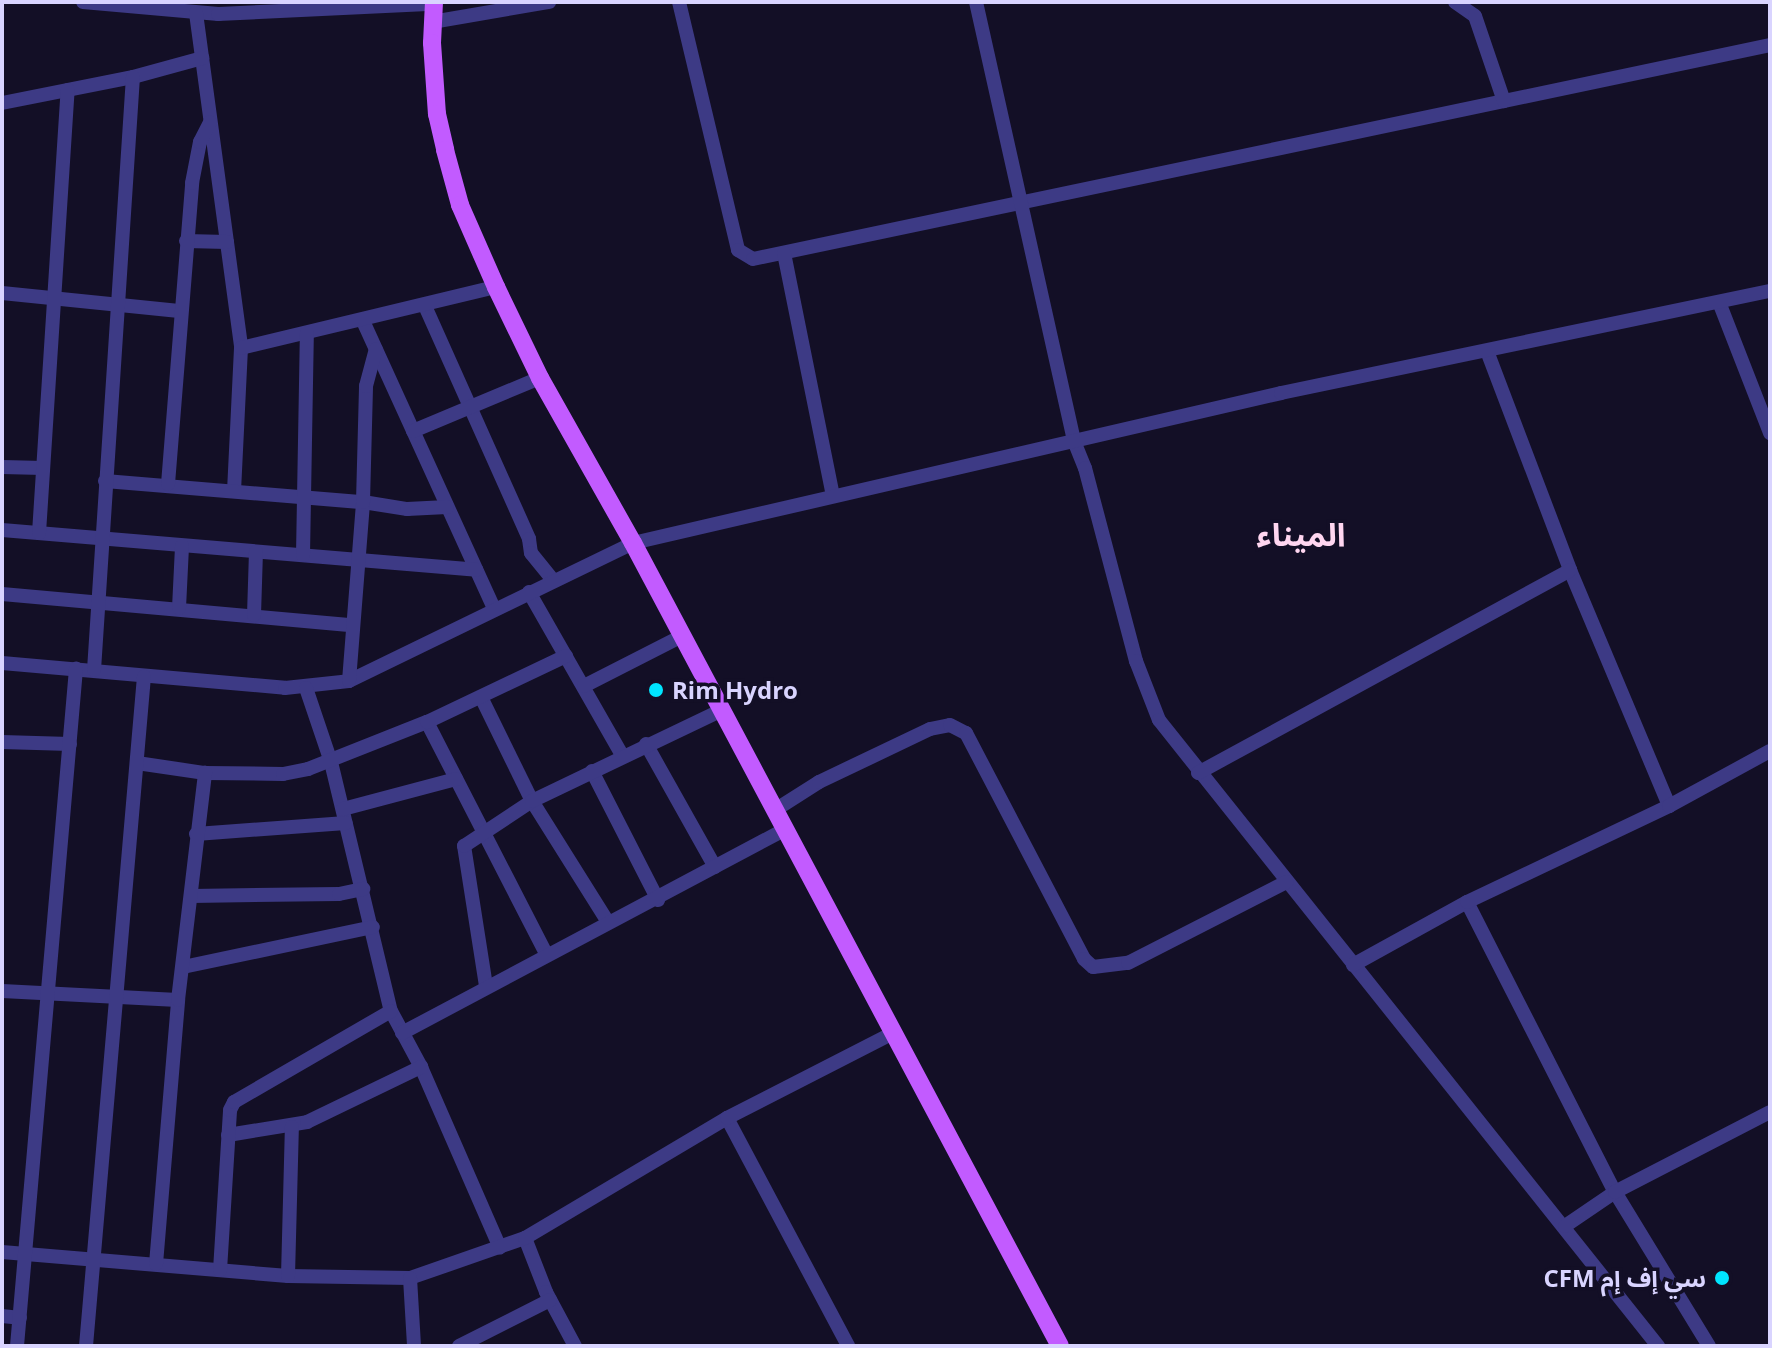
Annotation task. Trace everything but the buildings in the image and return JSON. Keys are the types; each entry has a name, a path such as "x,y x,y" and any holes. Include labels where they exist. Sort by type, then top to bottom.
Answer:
{"main road":[{"path":"433,10 437,114 445,150 460,205 496,287 540,378 633,543 1060,1346"}],"street":[{"path":"83,2 196,13 433,10 549,2"},
{"path":"679,2 738,250 753,259 1770,45"},
{"path":"976,2 1074,441 1085,468 1136,661 1159,720 1198,773 1565,1226 1658,1346"},
{"path":"1455,2 1475,16 1504,101"},
{"path":"196,13 241,348 234,490"},
{"path":"2,103 133,77 202,58"},
{"path":"94,670 133,77"},
{"path":"39,533 68,90"},
{"path":"168,484 186,241 197,156 210,122"},
{"path":"186,241 227,242"},
{"path":"784,253 833,495"},
{"path":"241,348 496,287"},
{"path":"2,663 306,688 349,681 633,543 1074,441 1770,291"},
{"path":"2,293 179,311"},
{"path":"1719,302 1770,433"},
{"path":"425,306 473,408 529,539 531,553 553,580"},
{"path":"363,321 494,608"},
{"path":"303,555 307,333"},
{"path":"349,681 363,502 366,386 376,349"},
{"path":"1487,351 1570,570 1669,806"},
{"path":"413,431 540,378"},
{"path":"2,467 43,468"},
{"path":"105,481 303,496 407,509 447,507"},
{"path":"2,530 476,570"},
{"path":"179,608 182,546"},
{"path":"254,615 256,552"},
{"path":"1198,773 1570,570"},
{"path":"529,592 622,755"},
{"path":"2,594 97,600 352,625"},
{"path":"584,686 682,636"},
{"path":"137,763 205,773 283,774 331,762 427,722 566,656"},
{"path":"17,1346 76,669"},
{"path":"86,1346 144,677"},
{"path":"306,688 331,762 391,1011 421,1067 500,1248"},
{"path":"481,697 532,801 608,922"},
{"path":"486,986 463,850 482,832 532,801 622,755 722,710"},
{"path":"427,722 546,954"},
{"path":"775,810 819,782 930,729 950,725 966,733 1084,959 1093,967 1128,963 1286,882"},
{"path":"2,755 2,742 70,744"},
{"path":"646,744 715,867"},
{"path":"1353,965 1467,902 1669,806 1770,751"},
{"path":"592,771 658,900"},
{"path":"156,1264 178,1000 205,773"},
{"path":"196,834 344,816 456,779"},
{"path":"402,1033 546,954 658,900 785,829"},
{"path":"191,896 311,895 363,889"},
{"path":"1467,902 1615,1192 1709,1346"},
{"path":"183,967 373,927"},
{"path":"2,991 178,1000"},
{"path":"220,1270 230,1110 240,1095 391,1011"},
{"path":"2,1252 288,1276 410,1278 525,1238 727,1118 893,1033"},
{"path":"228,1135 292,1127 421,1067"},
{"path":"1565,1226 1615,1192 1770,1112"},
{"path":"727,1118 848,1346"},
{"path":"288,1276 292,1127"},
{"path":"525,1238 550,1300 575,1346"},
{"path":"410,1278 414,1346"},
{"path":"459,1346 550,1300"},
{"path":"2,1316 20,1318"}],"place":[{"name":"Rim Hydro","path":"656,690"},
{"name":"CFM سي إف إم","path":"1722,1278"}],"district":[{"name":"الميناء","path":"1301,534"}]}
